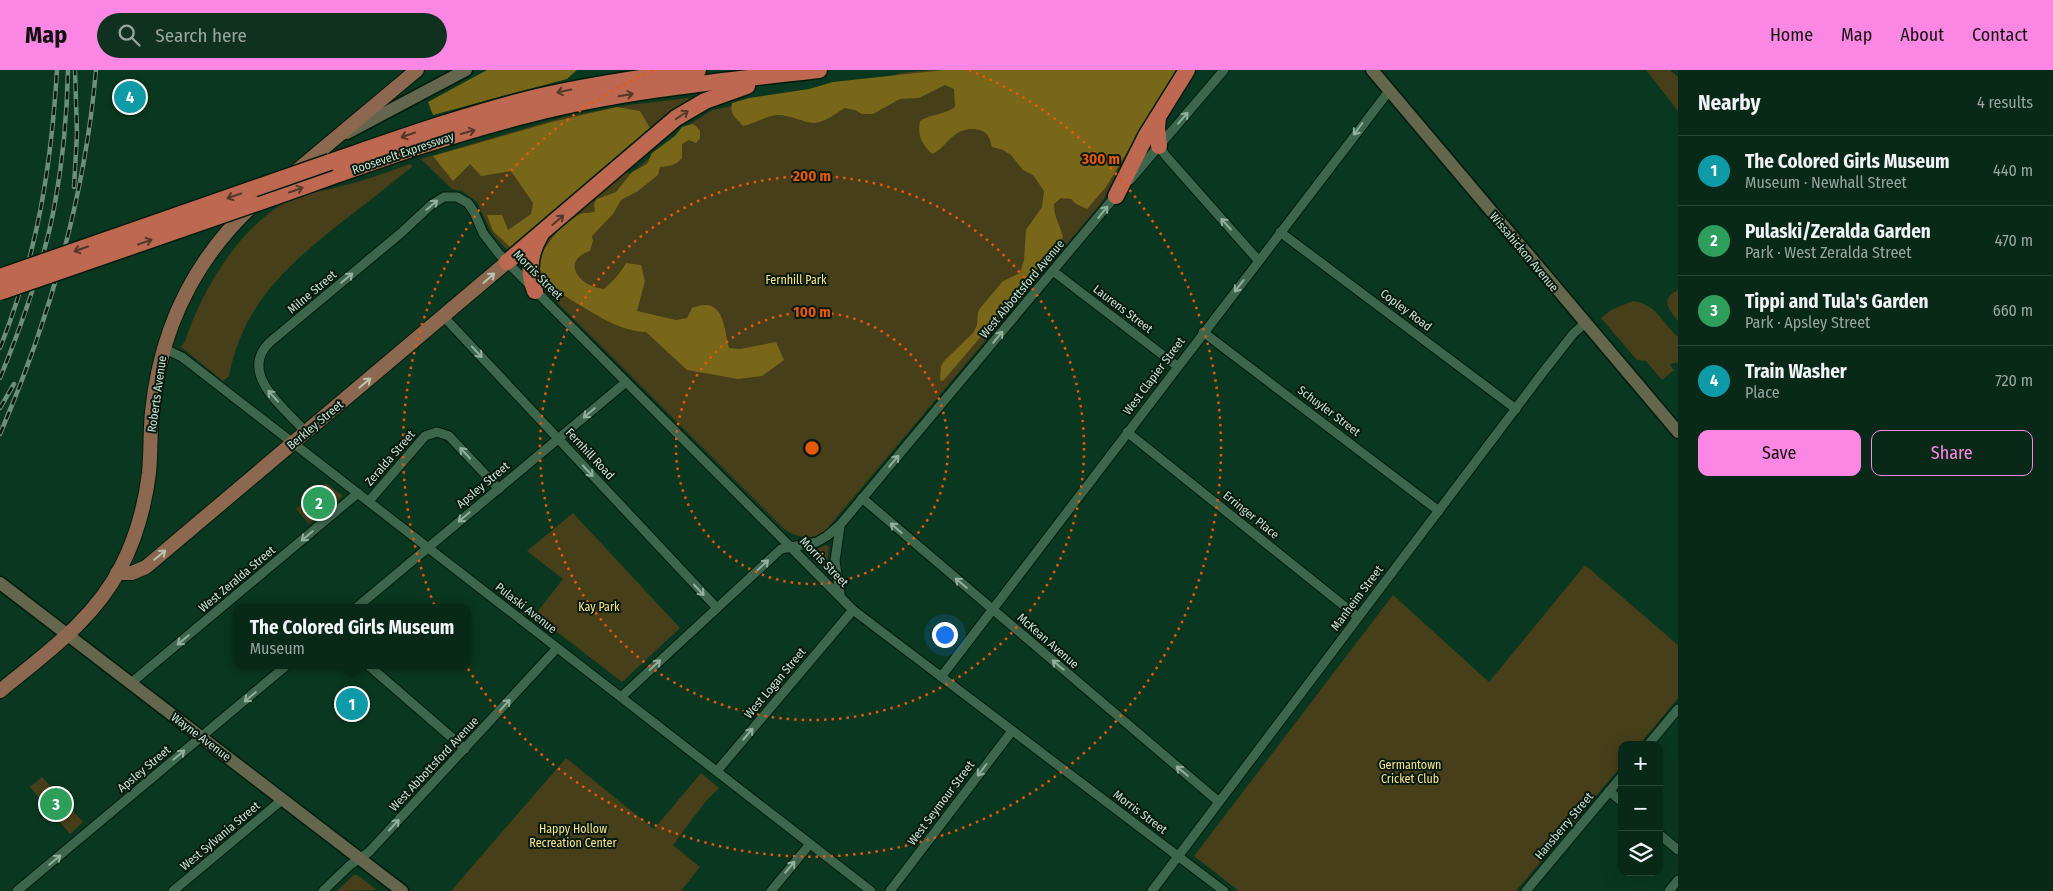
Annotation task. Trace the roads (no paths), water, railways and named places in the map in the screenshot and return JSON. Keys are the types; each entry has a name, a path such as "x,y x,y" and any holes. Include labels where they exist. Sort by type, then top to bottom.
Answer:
{"highway":[{"name":"Roosevelt Expressway","path":"0,292 334,169 437,126 534,98 615,81 698,70"},
{"name":"Roosevelt Expressway","path":"0,277 334,169 533,113 634,93 819,70"},
{"path":"1116,196 1135,155 1187,70"},
{"path":"507,262 661,131 690,109 719,95 792,73"},
{"path":"1158,117 1157,135 1159,146"},
{"path":"535,290 531,276 531,258 541,234"}],"main road":[{"name":"Roberts Avenue","path":"0,691 68,635 96,606 117,573 134,537 146,495 154,394 163,348 175,314 197,272 223,235 257,202 336,139 417,70"},
{"name":"Roberts Avenue","path":"336,139 466,70"},
{"name":"Wissahickon Avenue","path":"1372,70 1678,432"},
{"name":"Berkley Street","path":"117,573 132,573 146,567 507,262"},
{"name":"Wayne Avenue","path":"0,583 402,891"}],"street":[{"name":"West Abbottsford Avenue","path":"620,697 781,549 821,540 840,526 1224,70"},
{"name":"West Clapier Street","path":"941,677 1389,91"},
{"path":"1159,146 1170,161 1258,260"},
{"name":"Milne Street","path":"306,432 260,379 258,365 262,351 270,342 402,233 431,205 444,197 457,197"},
{"name":"Morris Street","path":"457,197 471,207 487,240 507,262 853,610 1224,891"},
{"name":"Copley Road","path":"1280,232 1516,409"},
{"name":"Laurens Street","path":"1053,271 1178,366"},
{"name":"Fernhill Road","path":"444,317 717,608"},
{"name":"Manheim Street","path":"1152,891 1573,334 1585,323"},
{"name":"Schuyler Street","path":"1204,332 1439,511"},
{"name":"Pulaski Avenue","path":"163,348 182,357 871,891"},
{"name":"Apsley Street","path":"361,604 626,382"},
{"name":"Zeralda Street","path":"369,501 424,436 437,432 449,436 498,488"},
{"name":"Erringer Place","path":"1127,432 1358,617"},
{"name":"West Zeralda Street","path":"131,684 358,493"},
{"name":"McKean Avenue","path":"862,498 1219,802"},
{"name":"West Abbottsford Avenue","path":"840,526 834,561 842,599"},
{"name":"West Logan Street","path":"717,771 853,610"},
{"name":"West Abbottsford Avenue","path":"322,891 359,858 369,852 557,648"},
{"name":"Apsley Street","path":"17,891 282,669"},
{"path":"373,669 465,749"},
{"path":"1651,741 1678,709"},
{"name":"West Seymour Street","path":"890,891 1012,731"},
{"name":"Hansberry Street","path":"1526,891 1618,781"},
{"path":"1609,791 1618,799"},
{"name":"West Sylvania Street","path":"173,891 283,799"},
{"path":"1663,837 1678,850"},
{"path":"771,891 810,844"},
{"path":"1668,891 1678,880"}],"railway":[{"path":"0,348 24,279 40,211 51,142 57,70"},
{"path":"0,378 32,292 45,248 58,187 66,120 68,70"},
{"path":"74,187 77,134 75,70"},
{"path":"0,434 35,346 63,256 83,164 96,70"},
{"path":"0,408 14,384"}],"place":[{"name":"Train Washer","path":"130,97"},
{"name":"Pulaski/Zeralda Garden","path":"319,503"},
{"name":"The Colored Girls Museum","path":"352,704"},
{"name":"Tippi and Tula's Garden","path":"56,804"}],"park label":[{"name":"Fernhill Park","path":"796,280"},
{"name":"Kay Park","path":"599,607"},
{"name":"Germantown Cricket Club","path":"1410,772"},
{"name":"Happy Hollow Recreation Center","path":"573,836"}]}
